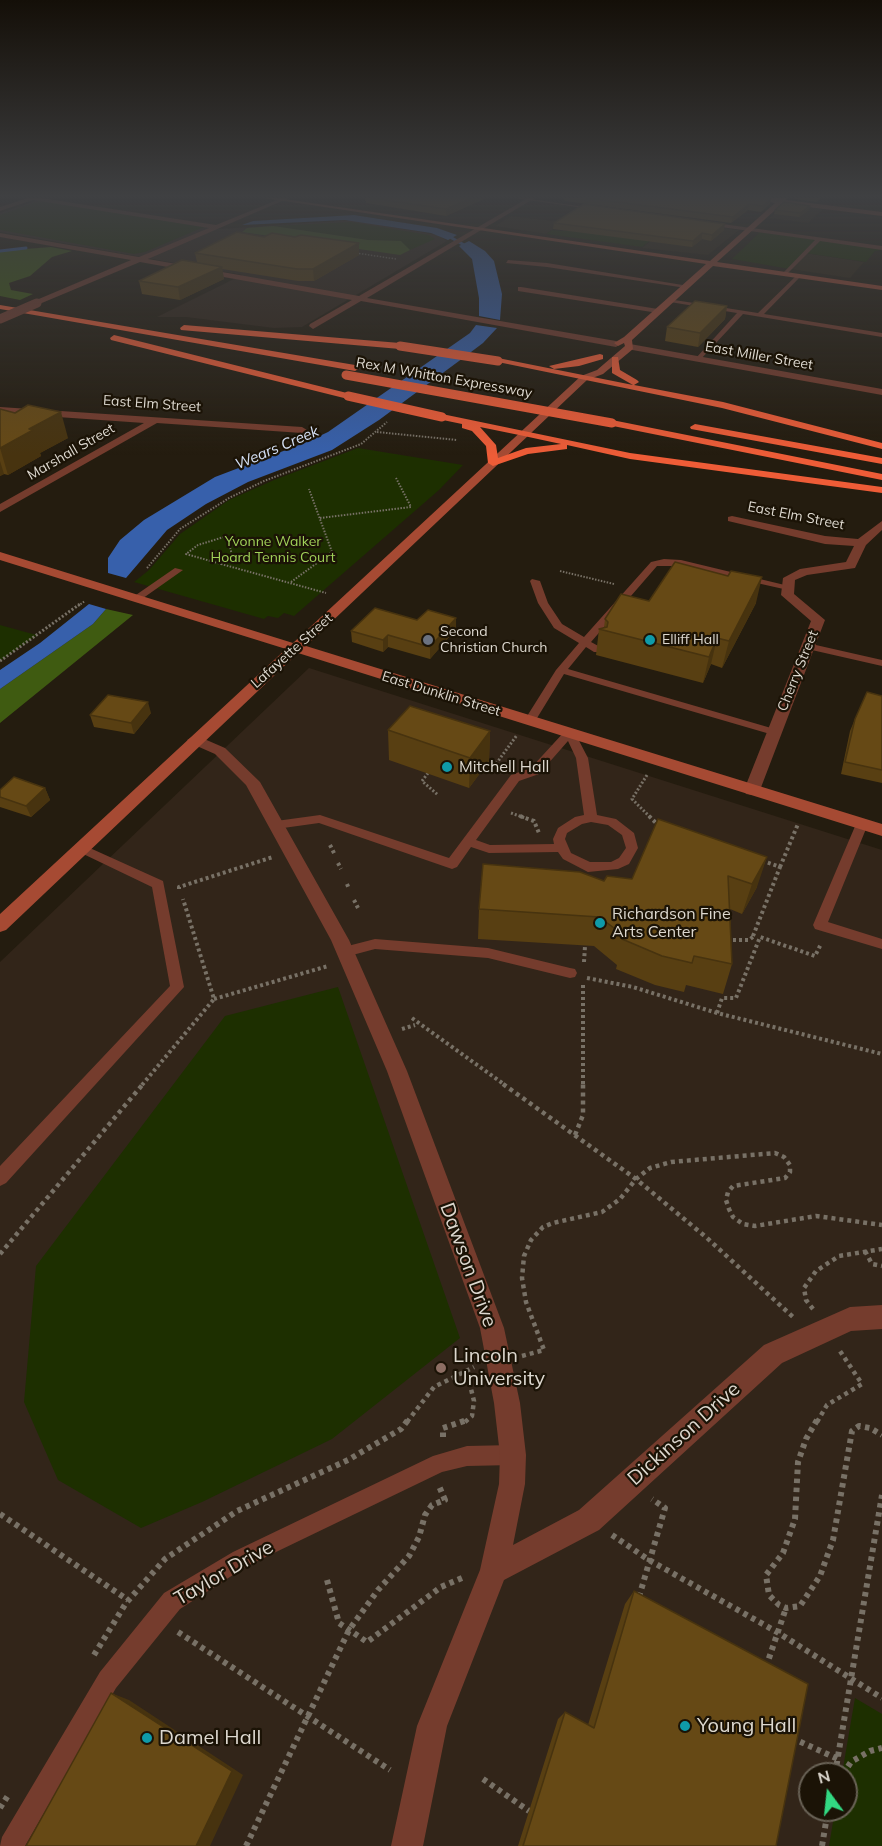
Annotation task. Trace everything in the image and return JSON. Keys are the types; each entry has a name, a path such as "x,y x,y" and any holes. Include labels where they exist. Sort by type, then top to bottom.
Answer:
{"highway":[{"name":"Rex M Whitton Expressway","path":"0,307 355,368 614,418 882,477"},
{"name":"Rex M Whitton Expressway","path":"0,317 614,418 650,419"},
{"path":"66,319 400,346 503,362 664,392 797,423 882,446"},
{"path":"97,333 348,396 589,448 665,461 882,490"},
{"path":"503,362 557,366 600,357"},
{"path":"615,359 615,371 627,379 664,392"},
{"path":"442,417 476,429 490,445 493,463 526,451 555,447 589,448"},
{"path":"685,425 882,461"}],"main road":[{"path":"855,284 882,288"},
{"name":"Lafayette Street","path":"0,925 524,433 584,378 600,372 615,359 658,311 686,286"},
{"name":"Lafayette Street","path":"584,378 587,368 616,344 629,343"},
{"name":"East Dunklin Street","path":"0,556 882,830"}],"street":[{"path":"0,317 83,284"},
{"path":"276,284 616,344"},
{"path":"313,326 384,284"},
{"path":"521,289 658,311"},
{"name":"East Miller Street","path":"629,343 698,359 882,392"},
{"name":"East Elm Street","path":"0,410 302,430"},
{"name":"Marshall Street","path":"0,509 156,420"},
{"name":"East Elm Street","path":"732,519 825,540 861,543 882,524"},
{"path":"788,587 789,578 804,572 851,565 861,543"},
{"name":"Cherry Street","path":"752,790 818,620 787,595 788,587"},
{"name":"Dawson Drive","path":"195,740 220,751 252,782 317,895 340,958 397,1071 492,1328 507,1403 513,1455 512,1484 494,1570 432,1726 406,1844"},
{"name":"Dickinson Drive","path":"494,1570 589,1520 773,1354 849,1319 882,1317"}],"lane":[{"path":"674,284 686,286"},
{"path":"759,315 790,284"},
{"path":"670,300 882,335"},
{"path":"698,359 741,312"},
{"path":"17,422 34,412"},
{"path":"530,721 561,670 654,564 664,562 788,587"},
{"path":"136,599 178,570"},
{"path":"535,581 543,603 558,626 598,650"},
{"path":"807,645 882,663"},
{"path":"561,670 774,732"},
{"path":"276,825 320,819 452,864 515,778 535,771 569,733 582,758 591,818"},
{"path":"591,818 612,822 621,827 631,839 632,848 624,861 601,868 576,863 561,848 559,839 562,831 579,820 591,818"},
{"path":"862,824 820,925 882,944"},
{"path":"468,842 489,849 561,848"},
{"path":"0,1178 177,987 158,884 81,848"},
{"path":"340,958 375,944 488,953 570,973"},
{"name":"Taylor Drive","path":"11,1846 108,1680 172,1600 240,1559 440,1463 467,1456 513,1455"}],"path":[{"path":"377,432 460,441"},
{"path":"140,574 180,529 229,498 264,481 367,440"},
{"path":"320,518 411,507 396,478"},
{"path":"291,583 332,552 309,489"},
{"path":"220,564 232,555 227,536 204,543 186,554 220,564 327,593"},
{"path":"560,571 618,585"},
{"path":"0,661 87,599"},
{"path":"518,735 496,764 525,774"},
{"path":"428,773 422,781 438,795"},
{"path":"631,839 664,834 632,799 648,775"},
{"path":"493,808 534,821 542,849"},
{"path":"721,940 749,940 753,936 799,822"},
{"path":"330,845 335,855"},
{"path":"759,859 780,867"},
{"path":"338,863 341,869"},
{"path":"347,884 349,889"},
{"path":"354,900 358,908"},
{"path":"753,936 815,956 829,928"},
{"path":"717,1014 722,998 736,998 760,937"},
{"path":"214,999 340,958"},
{"path":"575,1136 583,1115 584,977 633,987 717,1014 882,1054"},
{"path":"412,1018 636,1179 707,1238 794,1318"},
{"path":"544,1350 526,1302 522,1278 526,1248 543,1227 602,1212 620,1199 636,1179 650,1168 671,1162 775,1153 784,1157 790,1165 790,1172 785,1178 734,1186 728,1192 726,1200 729,1209 733,1217 743,1224 755,1226 816,1216 882,1225"},
{"path":"813,1310 804,1294 807,1281 839,1256 882,1249"},
{"path":"866,1251 872,1264 882,1266"},
{"path":"442,1437 443,1428 464,1423 472,1416 474,1401 466,1369"},
{"path":"853,1371 862,1384 827,1405 806,1439 798,1462 795,1519 783,1553 766,1575 766,1582 773,1600 786,1608 800,1606 820,1576 833,1540 852,1431 859,1426 870,1428 882,1435"},
{"path":"246,1846 349,1630 378,1590 409,1556 419,1537 425,1515 432,1505 444,1500 438,1483"},
{"path":"629,1484 665,1508 638,1600"},
{"path":"837,1762 882,1495"},
{"path":"0,1514 128,1600"},
{"path":"589,1520 649,1560 777,1632 882,1698"},
{"path":"327,1580 339,1623 367,1642 441,1587 463,1577"},
{"path":"763,1678 786,1608"},
{"path":"178,1632 390,1770"},
{"path":"780,1733 838,1759"},
{"path":"850,1762 870,1751 882,1748"},
{"path":"483,1779 529,1811"},
{"path":"822,1846 826,1822"}],"shaded area":[{"path":"223,284 374,284 302,327 274,328 186,317 157,317"},
{"name":"Lincoln University","path":"309,668 882,850 882,1846 0,1846 0,962"}],"green space":[{"path":"0,284 9,284 11,290 33,294 20,300 0,296"},
{"name":"Yvonne Walker Hoard Tennis Court","path":"358,448 463,465 439,490 294,616 284,613 278,618 268,616 264,619 134,582 149,570 180,534 229,500"},
{"path":"106,609 133,615 0,723 0,689 93,624"},
{"path":"0,625 29,633 37,635 0,661"},
{"path":"338,987 460,1338 332,1439 202,1502 141,1528 58,1480 24,1402 36,1266 225,1016"},
{"path":"855,1698 882,1714 882,1846 829,1846 833,1822 858,1822 858,1762 844,1762"}],"water":[{"path":"477,284 500,284 502,294 500,320 479,316"},
{"path":"476,325 497,328 483,343 379,420 332,450 248,482 206,504 167,530 126,578 108,573 108,558 120,540 144,520 215,477 328,432 470,333"},
{"path":"89,604 106,609 93,624 0,689 0,670 40,643"}],"building":[{"path":"159,284 184,284 178,287"},
{"path":"695,301 727,306 700,333 667,327"},
{"path":"28,405 61,412 0,448 0,409 15,413"},
{"path":"675,562 728,576 731,571 762,577 729,641 717,638 709,657 599,629 607,627 608,622 605,619 621,594 649,601"},
{"path":"375,608 417,620 428,610 456,618 430,647 388,635 383,640 351,631"},
{"path":"867,692 882,696 882,770 845,762 855,719"},
{"path":"108,695 148,702 131,723 90,715"},
{"path":"410,706 490,731 470,758 388,730"},
{"path":"14,777 45,788 26,806 0,797 0,790"},
{"path":"658,819 767,857 752,884 728,876 732,964 694,956 692,963 662,956 622,939 625,936 599,917 479,909 483,864 580,872 604,881 607,876 632,879"},
{"name":"Young Hall","path":"634,1591 808,1684 776,1846 523,1846 565,1712 594,1728"},
{"name":"Damel Hall","path":"111,1693 232,1771 196,1846 26,1846"}],"place":[{"name":"Second Christian Church","path":"428,640"},
{"name":"Elliff Hall","path":"650,640"},
{"name":"Mitchell Hall","path":"447,767"},
{"name":"Richardson Fine Arts Center","path":"600,923"},
{"name":"Lincoln University","path":"441,1368"},
{"name":"Young Hall","path":"685,1726"},
{"name":"Damel Hall","path":"147,1738"}],"water label":[{"name":"Wears Creek","path":"277,448"}]}
